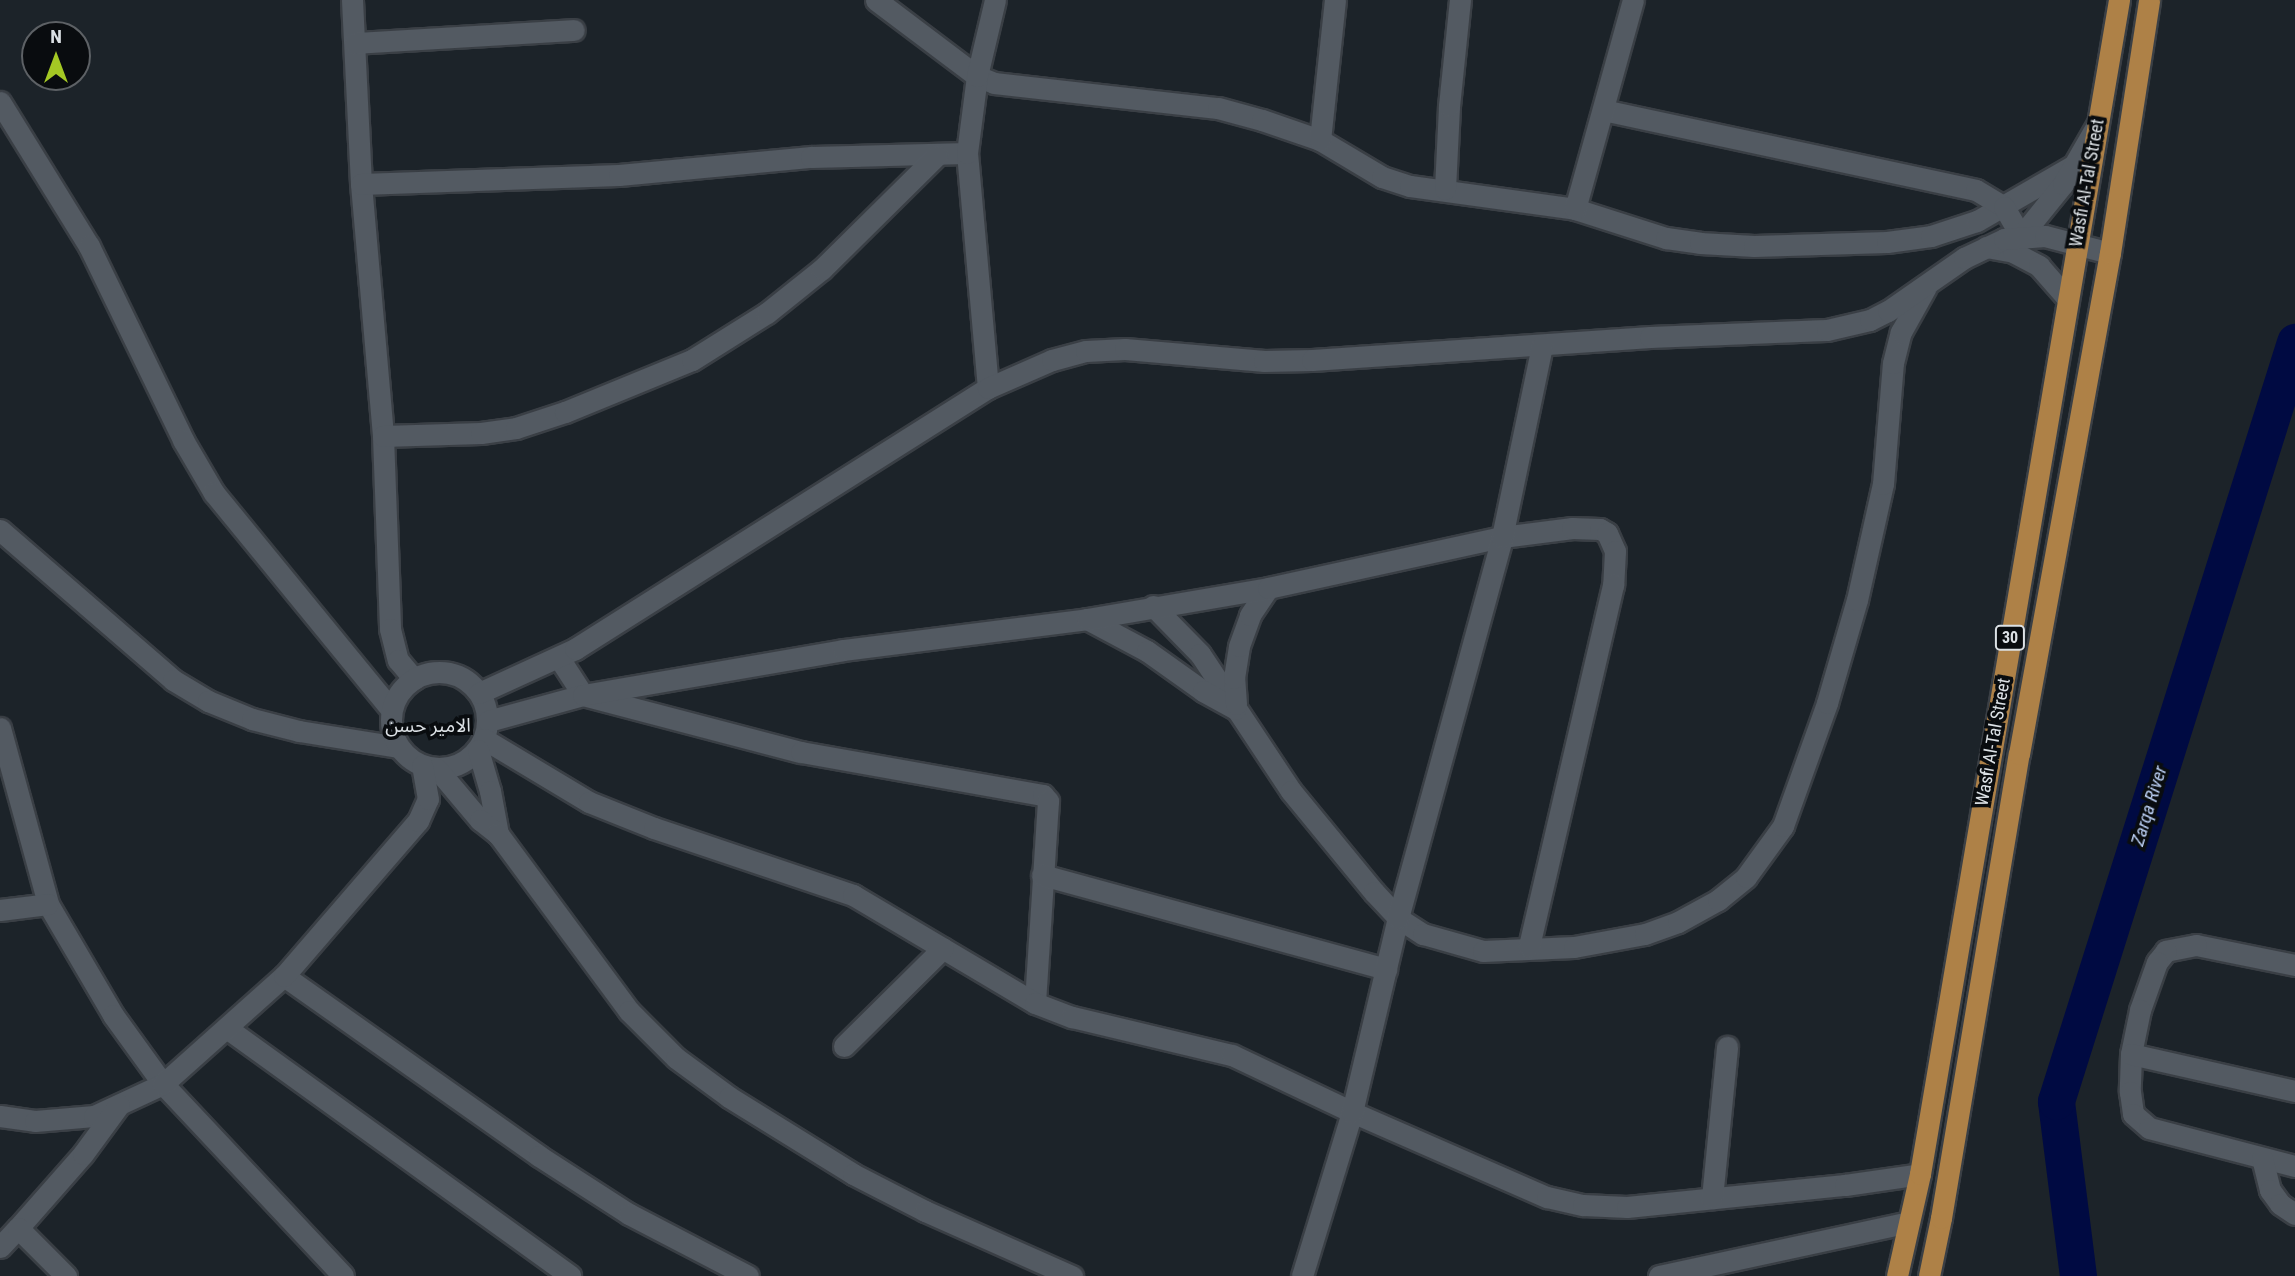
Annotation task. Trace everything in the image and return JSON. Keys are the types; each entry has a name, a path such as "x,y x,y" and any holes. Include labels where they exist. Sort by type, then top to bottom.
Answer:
{"main road":[{"name":"Wasfi Al-Tal Street","path":"1897,1276 1920,1174 2119,0"},
{"name":"Wasfi Al-Tal Street","path":"1928,1276 1941,1218 2019,754 2110,253 2149,0"}],"street":[{"path":"352,0 361,184 383,436 390,629 398,660 414,679"},
{"path":"876,0 977,76 1015,87 1137,97 1218,108 1320,140 1382,177 1410,186 1445,188 1575,209 1666,238 1754,246 1912,240 1962,228 2004,207 2074,165"},
{"path":"988,388 967,153 977,76 995,0"},
{"path":"1320,140 1335,0"},
{"path":"1445,188 1449,106 1460,0"},
{"path":"1575,209 1633,0"},
{"path":"355,43 574,30"},
{"path":"0,102 89,246 183,440 214,493 391,709"},
{"path":"1603,110 1976,190 2004,207 2021,236"},
{"path":"2021,236 2074,165 2098,123"},
{"path":"361,184 618,175 811,157 936,156 967,153"},
{"path":"383,436 481,433 516,428 565,412 691,359 766,313 822,269 936,156"},
{"path":"479,693 559,659 988,388 1052,360 1087,351 1125,349 1300,360 1849,326 1888,311 1930,279 1986,247 2021,236 2045,236 2110,253"},
{"path":"1986,247 2013,252 2039,266 2067,299"},
{"path":"1153,606 1200,654 1291,791 1398,918 1423,933 1483,951 1529,946 1574,947 1610,942 1678,922 1718,900 1746,877 1783,826 1826,702 1879,510 1893,363 1901,332 1930,279"},
{"path":"1302,1276 1352,1112 1398,918 1502,537 1542,346"},
{"path":"498,834 490,791 483,737 479,693 456,675 441,672 414,679 403,687 391,709 391,729 398,747 409,758 430,767 453,767 483,737 583,695 843,650 1087,619 1268,588 1502,537 1588,527 1607,533 1615,551 1613,585 1529,946"},
{"path":"0,530 173,680 208,702 252,719 299,731 398,747"},
{"path":"1237,710 1234,678 1239,646 1250,615 1268,588"},
{"path":"1087,619 1147,650 1203,691 1237,710"},
{"path":"559,659 583,695 801,752 1038,793 1048,801 1035,1003"},
{"path":"0,728 7,772 48,904 113,1015 163,1084 343,1276"},
{"path":"483,737 589,802 654,828 853,895 1035,1003 1072,1017 1231,1055 1352,1112 1547,1197 1567,1203 1627,1207 1920,1174"},
{"path":"430,767 480,820 498,834 594,968 629,1011 676,1058 729,1097 853,1174 925,1211 1072,1276"},
{"path":"0,1116 35,1121 94,1116 163,1084 228,1029 284,976 418,821 428,799 430,767"},
{"path":"1042,875 1386,969"},
{"path":"0,909 48,904"},
{"path":"2295,965 2196,945 2180,946 2166,951 2147,985 2131,1054 2131,1104 2139,1121 2168,1134 2295,1166"},
{"path":"844,1046 943,948"},
{"path":"284,976 539,1156 629,1214 748,1276"},
{"path":"228,1029 570,1276"},
{"path":"1712,1198 1727,1047"},
{"path":"2131,1054 2295,1091"},
{"path":"0,1247 83,1154 120,1104"},
{"path":"2262,1158 2270,1190 2280,1204 2295,1214"},
{"path":"1659,1276 1746,1267 1909,1222"},
{"path":"18,1228 66,1276"}],"waterway":[{"name":"Zarqa River","path":"2078,1276 2056,1101 2295,342"}],"district":[{"name":"الامير حسن","path":"428,726"}]}
